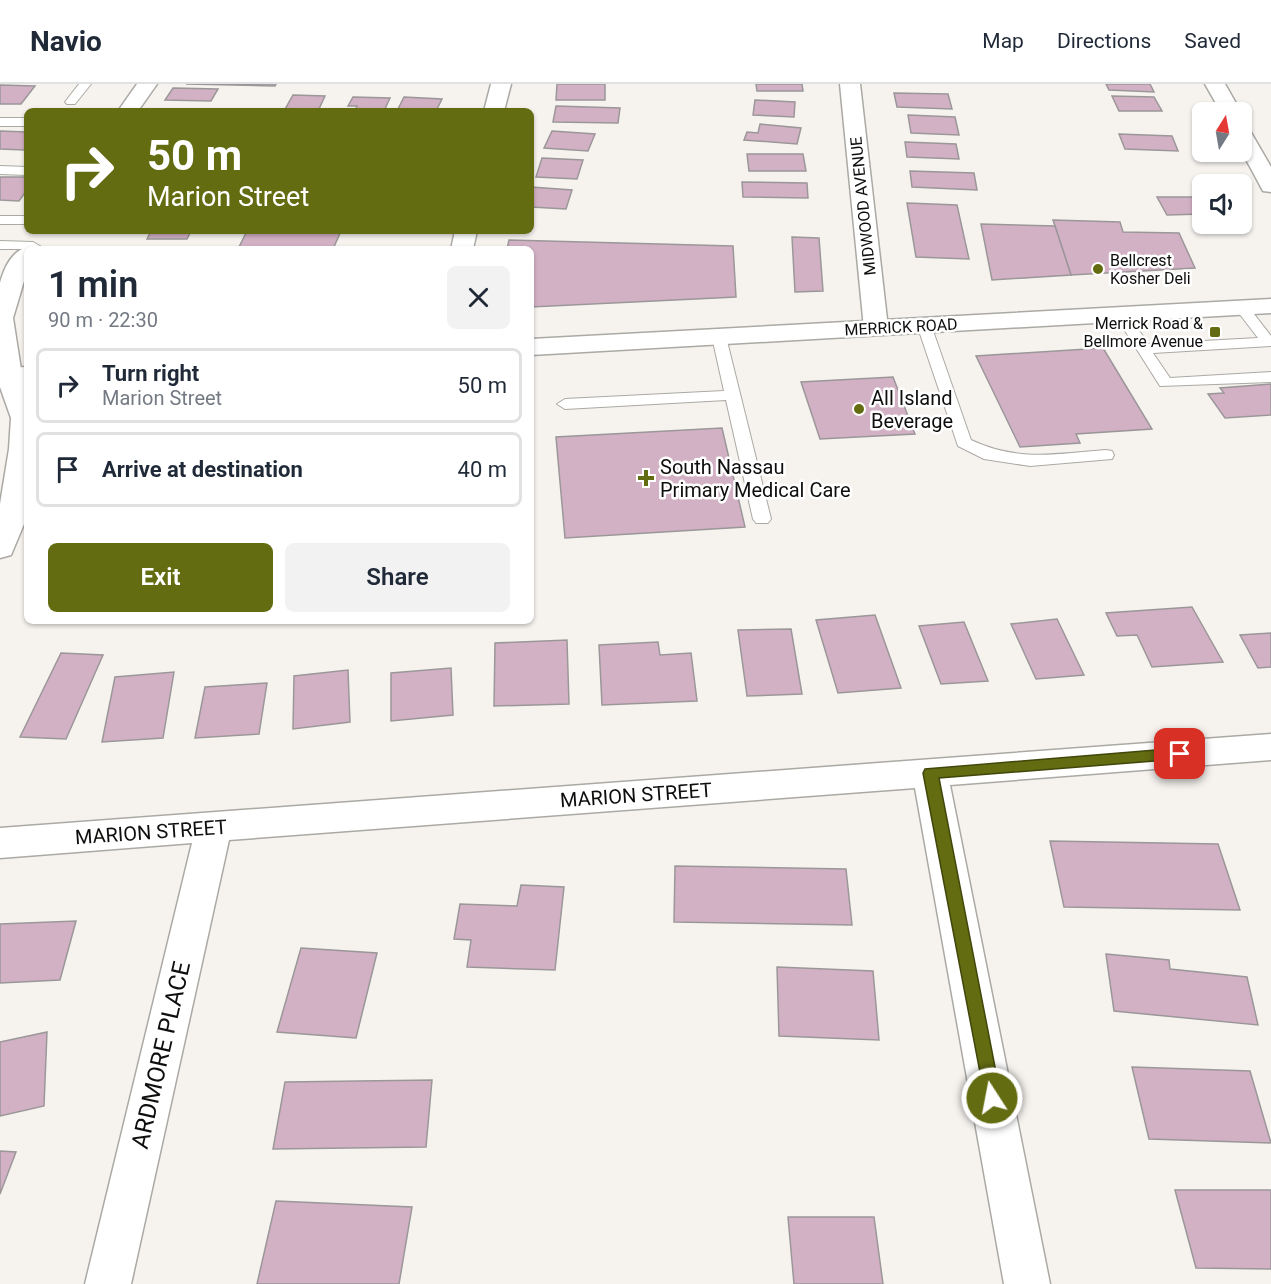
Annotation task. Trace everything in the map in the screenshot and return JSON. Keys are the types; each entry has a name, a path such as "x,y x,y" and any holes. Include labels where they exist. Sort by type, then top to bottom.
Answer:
{"street":[{"path":"130,108 147,84"},
{"path":"495,108 501,84"},
{"name":"MIDWOOD AVENUE","path":"850,84 876,328"},
{"path":"1215,84 1225,102"},
{"path":"1252,151 1271,185"},
{"path":"0,548 12,520 23,448 24,418 12,376 1,318 16,269 24,258"},
{"name":"MERRICK ROAD","path":"534,347 1271,306"},
{"name":"MARION STREET","path":"0,843 1271,747"},
{"path":"930,773 1027,1284"},
{"name":"ARDMORE PLACE","path":"108,1284 214,827"}],"lane":[{"path":"71,102 85,84"},
{"path":"0,122 24,122"},
{"path":"0,170 24,171"},
{"path":"0,220 24,220"},
{"path":"0,245 33,245"},
{"path":"1143,349 1219,348 1264,344 1242,308"},
{"path":"1122,315 1165,383 1238,375 1271,377"},
{"path":"924,325 964,443 990,455 1030,461 1106,455"},
{"path":"719,337 762,519"},
{"path":"565,404 734,395"}],"building":[{"path":"186,84 276,84 275,86"},
{"path":"557,84 605,84 605,100 556,100"},
{"path":"756,84 802,84 803,91 757,91"},
{"path":"1106,84 1150,84 1154,92 1109,90"},
{"path":"0,85 35,86 21,104 0,104"},
{"path":"173,88 218,89 211,101 165,100"},
{"path":"894,93 948,94 952,109 897,107"},
{"path":"293,95 325,96 319,108 286,108"},
{"path":"1112,96 1154,97 1162,111 1119,111"},
{"path":"353,97 390,98 385,108 348,106"},
{"path":"404,97 442,99 438,108 398,108"},
{"path":"755,100 795,102 794,117 753,115"},
{"path":"556,106 620,108 618,123 553,122"},
{"path":"908,115 955,117 959,135 911,133"},
{"path":"760,124 801,128 797,144 744,140 747,132 758,133"},
{"path":"0,131 24,132 24,150 0,149"},
{"path":"552,131 595,134 588,151 544,148"},
{"path":"1119,134 1172,136 1178,151 1125,149"},
{"path":"905,142 956,144 959,159 907,157"},
{"path":"747,154 803,154 806,171 749,171"},
{"path":"542,158 583,160 577,179 536,177"},
{"path":"910,171 974,173 977,190 912,187"},
{"path":"0,177 24,177 24,194 19,201 0,200"},
{"path":"742,182 807,183 808,198 743,197"},
{"path":"534,187 572,190 566,209 534,207"},
{"path":"1157,197 1192,197 1192,214 1167,215"},
{"path":"907,203 957,205 969,259 916,257"},
{"path":"1053,220 1120,222 1123,232 1179,233 1195,268 1071,275"},
{"path":"981,224 1055,226 1071,275 992,280"},
{"path":"150,234 190,234 187,239 147,239"},
{"path":"246,234 340,234 334,246 240,246"},
{"path":"792,237 819,238 823,291 795,292"},
{"path":"509,240 733,246 736,297 534,307 534,246 508,246"},
{"path":"1103,348 1152,429 1076,434 1080,443 1020,447 976,356"},
{"path":"893,377 915,434 820,439 801,382"},
{"path":"1271,384 1271,415 1225,418 1208,394 1224,393 1220,388"},
{"path":"722,428 745,527 565,538 556,437"},
{"path":"1192,607 1223,662 1152,667 1137,635 1117,636 1106,613"},
{"path":"875,615 901,688 838,693 816,620"},
{"path":"1057,619 1084,675 1036,679 1011,624"},
{"path":"964,622 988,681 941,684 919,626"},
{"path":"791,629 802,694 747,696 738,630"},
{"path":"1271,633 1271,667 1258,668 1240,635"},
{"path":"567,640 569,704 494,706 495,643"},
{"path":"658,642 660,655 691,653 697,701 602,705 599,645"},
{"path":"61,653 103,655 66,739 20,737"},
{"path":"451,668 453,715 391,721 391,673"},
{"path":"348,670 350,722 293,729 294,676"},
{"path":"174,672 163,738 102,742 115,677"},
{"path":"267,683 259,734 195,738 205,687"},
{"path":"1050,841 1218,844 1240,910 1064,907"},
{"path":"675,866 846,869 852,925 674,922"},
{"path":"521,885 564,887 555,970 467,967 471,940 454,939 460,904 517,906"},
{"path":"76,921 60,980 0,983 0,924"},
{"path":"301,948 377,953 356,1038 277,1032"},
{"path":"1106,954 1169,960 1170,969 1247,977 1258,1025 1114,1011"},
{"path":"777,967 873,971 879,1040 779,1036"},
{"path":"47,1032 44,1106 0,1116 0,1042"},
{"path":"1132,1067 1250,1071 1271,1143 1149,1139"},
{"path":"432,1080 426,1147 273,1149 285,1082"},
{"path":"0,1151 16,1152 0,1194"},
{"path":"1175,1190 1271,1190 1271,1269 1196,1268"},
{"path":"276,1201 412,1207 399,1284 257,1284"},
{"path":"788,1217 874,1217 883,1284 794,1284"}],"place":[{"name":"Bellcrest Kosher Deli","path":"1098,269"},
{"name":"Merrick Road & Bellmore Avenue","path":"1215,332"},
{"name":"All Island Beverage","path":"859,409"},
{"name":"South Nassau Primary Medical Care","path":"646,478"}],"route":[{"path":"992,1098 930,773 1180,754"}]}
